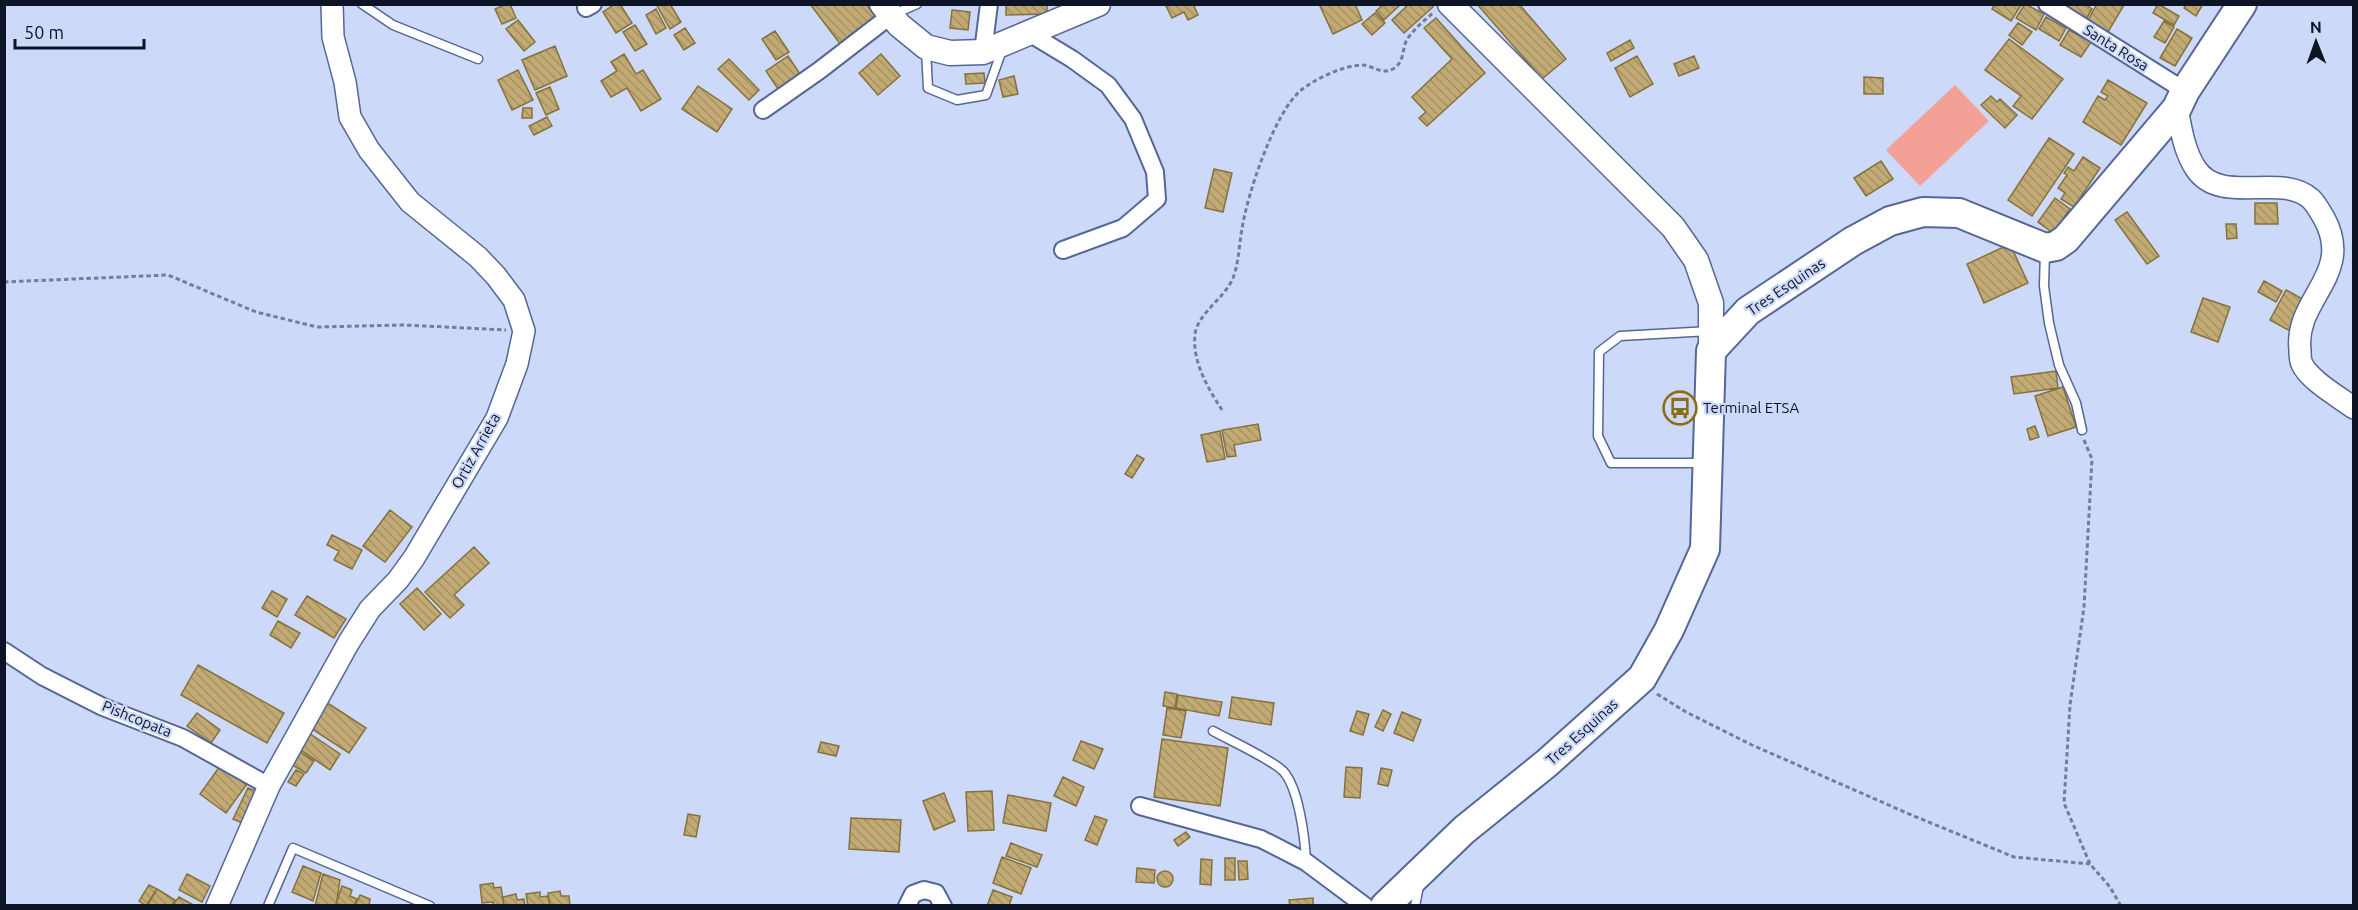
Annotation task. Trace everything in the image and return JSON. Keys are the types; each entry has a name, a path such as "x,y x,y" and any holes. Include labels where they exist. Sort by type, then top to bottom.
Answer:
{"highway":[{"path":"2045,248 2056,246 2066,239 2181,99 2241,5"},
{"name":"Tres Esquinas","path":"1385,906 1464,830 1547,763 1642,678 1669,630 1706,549 1711,341 1748,311 1853,241 1890,221 1923,212 1959,213 2045,248"}],"main road":[{"path":"890,15 926,47 950,53 993,48 1098,4"},
{"path":"1450,4 1673,227 1696,260 1711,303 1711,341"}],"street":[{"name":"Ortiz Arrieta","path":"217,906 270,786 349,642 370,609 398,580 414,558 497,417 517,364 524,331 514,300 496,276 478,257 410,202 369,150 350,117 345,82 333,37 332,4"},
{"path":"989,4 993,48"},
{"name":"Santa Rosa","path":"2047,4 2181,99"},
{"path":"763,110 820,70 890,15"},
{"path":"1029,33 1072,59 1108,85 1133,119 1155,172 1157,199 1123,228 1063,250"},
{"path":"2181,99 2186,151 2197,171 2212,183 2224,187 2296,191 2311,200 2324,218 2333,240 2332,262 2300,326 2298,338 2301,363 2316,380 2354,408"},
{"name":"Pishcopata","path":"4,651 52,681 103,706 183,738 270,786"},
{"path":"1140,806 1261,840 1306,862 1365,906"},
{"path":"907,906 913,894 924,890 936,893 944,906"}],"lane":[{"path":"362,4 393,25 478,59"},
{"path":"890,15 917,4"},
{"path":"926,47 928,88 957,100 986,95 993,48"},
{"path":"2045,248 2044,286 2049,323 2059,365 2076,403 2082,429"},
{"path":"1708,463 1611,463 1598,436 1597,382 1599,352 1620,336 1711,341"},
{"path":"1213,731 1283,771 1293,792 1305,844 1306,862"},
{"path":"268,906 293,848 430,906"},
{"path":"1415,906 1422,868"}],"path":[{"path":"1222,410 1202,373 1196,351 1195,333 1199,323 1233,279 1248,203 1269,141 1284,111 1301,91 1329,74 1362,65 1375,70 1388,71 1395,68 1401,62 1406,40 1442,4"},
{"path":"4,282 168,275 256,312 317,327 404,325 524,331"},
{"path":"2082,429 2092,459 2084,607 2070,705 2064,803 2090,864 2110,887 2121,906"},
{"path":"1642,678 1655,693 1686,712 1752,745 1909,814 2014,857 2090,864"}],"shaded area":[{"path":"1955,85 1989,121 1920,186 1886,150"}],"building":[{"path":"510,4 516,18 502,24 495,9"},
{"path":"615,4 620,4 632,23 616,33 603,12"},
{"path":"656,4 670,4 681,22 670,29"},
{"path":"810,4 866,4 877,19 841,45"},
{"path":"1006,4 1047,4 1047,14 1006,15"},
{"path":"1165,4 1193,4 1198,15 1188,20 1184,12 1172,18"},
{"path":"1319,4 1355,4 1362,20 1333,34"},
{"path":"1384,4 1401,4 1384,20 1376,11"},
{"path":"1409,4 1431,4 1433,7 1404,33 1392,20"},
{"path":"1477,4 1519,4 1566,59 1542,79"},
{"path":"1995,4 2021,5 2011,21 1992,9"},
{"path":"2025,4 2044,14 2036,30 2016,18"},
{"path":"2069,4 2085,4 2092,9 2085,21 2066,10"},
{"path":"2097,4 2124,5 2108,32 2088,20"},
{"path":"2158,4 2179,16 2174,25 2153,13"},
{"path":"2186,4 2203,4 2196,16 2184,8"},
{"path":"656,9 666,28 656,34 646,15"},
{"path":"952,10 970,12 968,30 950,28"},
{"path":"1375,13 1385,23 1372,35 1362,24"},
{"path":"2046,17 2066,28 2059,41 2039,29"},
{"path":"1436,18 1485,73 1427,126 1419,118 1426,112 1412,97 1452,59 1424,28"},
{"path":"518,20 535,42 524,51 506,29"},
{"path":"2164,21 2174,27 2165,43 2154,37"},
{"path":"2018,23 2032,32 2022,45 2009,35"},
{"path":"635,25 647,44 635,51 623,32"},
{"path":"685,28 695,43 684,50 674,35"},
{"path":"2177,29 2192,38 2175,66 2160,58"},
{"path":"2069,30 2091,42 2081,57 2060,45"},
{"path":"775,31 789,52 776,60 762,39"},
{"path":"2009,39 2063,79 2032,119 2013,106 2021,96 1985,70"},
{"path":"1630,40 1634,48 1611,61 1607,53"},
{"path":"555,46 567,76 535,90 522,60"},
{"path":"624,54 636,74 643,70 661,99 641,111 627,88 611,97 601,81 617,71 611,62"},
{"path":"881,54 900,76 878,95 859,73"},
{"path":"788,56 800,74 778,89 766,71"},
{"path":"1637,56 1653,84 1630,97 1615,68"},
{"path":"1694,56 1699,68 1679,76 1674,64"},
{"path":"729,59 759,90 749,100 718,69"},
{"path":"518,70 533,100 512,110 498,80"},
{"path":"984,73 985,83 966,84 965,74"},
{"path":"1014,76 1018,94 1003,97 999,80"},
{"path":"1864,77 1883,78 1883,94 1864,94"},
{"path":"2108,80 2147,103 2121,145 2083,122 2098,96 2105,100 2108,96 2101,92"},
{"path":"698,86 732,109 717,132 682,109"},
{"path":"550,87 559,109 546,115 536,93"},
{"path":"1991,96 1997,102 2000,99 2017,115 2005,128 1981,105"},
{"path":"523,108 532,108 532,118 522,118"},
{"path":"547,117 552,126 534,135 529,126"},
{"path":"2049,138 2074,154 2032,216 2008,200"},
{"path":"2083,157 2100,168 2074,207 2061,199 2065,193 2058,188 2067,175 2064,173 2068,167 2074,171"},
{"path":"1881,161 1893,179 1866,196 1854,178"},
{"path":"1214,169 1232,173 1223,212 1205,208"},
{"path":"2055,198 2070,209 2053,233 2038,222"},
{"path":"2255,203 2277,203 2278,224 2255,224"},
{"path":"2127,212 2159,256 2147,264 2115,220"},
{"path":"2226,224 2236,224 2237,238 2227,239"},
{"path":"2010,244 2028,283 1984,303 1967,264"},
{"path":"2264,281 2282,291 2276,302 2258,292"},
{"path":"2286,290 2308,302 2292,332 2270,320"},
{"path":"2203,298 2230,307 2218,342 2191,332"},
{"path":"2056,371 2058,388 2014,394 2011,377"},
{"path":"2063,387 2076,427 2048,436 2035,396"},
{"path":"1258,424 1261,440 1234,445 1236,456 1227,457 1222,430"},
{"path":"2035,426 2039,437 2030,440 2027,429"},
{"path":"1220,431 1225,459 1207,462 1201,435"},
{"path":"1137,455 1144,459 1132,478 1125,474"},
{"path":"390,510 412,527 385,562 363,546"},
{"path":"332,535 362,550 352,569 334,560 339,551 327,545"},
{"path":"474,547 489,563 454,595 464,605 450,618 425,592"},
{"path":"417,588 441,614 424,630 400,604"},
{"path":"272,591 287,599 277,617 262,608"},
{"path":"307,596 346,619 334,638 295,615"},
{"path":"278,621 300,633 291,648 270,635"},
{"path":"198,665 284,713 267,743 181,695"},
{"path":"1165,692 1177,694 1175,708 1163,706"},
{"path":"1178,695 1222,702 1219,716 1176,708"},
{"path":"1232,697 1274,703 1271,725 1229,718"},
{"path":"326,702 366,728 349,753 309,727"},
{"path":"1167,708 1186,711 1181,738 1163,735"},
{"path":"1383,710 1391,714 1383,731 1375,727"},
{"path":"1357,711 1369,714 1363,735 1350,731"},
{"path":"1402,712 1421,720 1413,741 1394,733"},
{"path":"197,713 220,730 211,743 187,726"},
{"path":"309,733 340,754 330,770 298,748"},
{"path":"1162,739 1228,748 1220,806 1154,797"},
{"path":"1081,741 1103,749 1094,769 1073,760"},
{"path":"821,742 839,746 836,756 818,752"},
{"path":"300,752 314,761 306,773 292,765"},
{"path":"220,766 247,784 226,813 200,794"},
{"path":"1346,767 1362,768 1360,798 1344,797"},
{"path":"1381,768 1392,770 1388,786 1378,784"},
{"path":"296,770 304,774 296,786 288,782"},
{"path":"1063,777 1084,787 1076,806 1054,796"},
{"path":"248,788 260,793 245,824 233,819"},
{"path":"992,791 994,830 968,831 966,792"},
{"path":"944,793 955,821 934,830 923,801"},
{"path":"1008,795 1051,803 1046,831 1003,823"},
{"path":"688,814 700,816 696,837 684,835"},
{"path":"1095,816 1107,820 1097,845 1085,840"},
{"path":"851,818 901,820 899,852 849,849"},
{"path":"1186,832 1190,837 1178,846 1174,840"},
{"path":"1011,843 1042,855 1037,867 1006,856"},
{"path":"1002,857 1031,868 1021,894 993,883"},
{"path":"1225,858 1235,858 1235,880 1225,880"},
{"path":"1201,859 1212,860 1211,885 1200,884"},
{"path":"1238,861 1247,861 1248,879 1239,880"},
{"path":"303,866 321,873 313,901 292,892"},
{"path":"1137,868 1155,870 1154,883 1136,882"},
{"path":"1165,871 1171,873 1173,879 1171,885 1165,887 1159,885 1157,879 1159,873"},
{"path":"187,874 210,886 202,902 179,890"},
{"path":"323,874 340,880 336,906 315,906"},
{"path":"493,883 494,888 501,887 504,906 493,906 493,902 482,903 480,885"},
{"path":"149,885 157,889 146,906 139,901"},
{"path":"342,886 352,890 350,896 357,899 354,906 336,904"},
{"path":"157,889 175,900 172,906 147,906"},
{"path":"993,890 1012,897 1009,906 987,906"},
{"path":"560,891 561,896 569,896 570,906 550,906 548,893"},
{"path":"540,892 540,897 548,896 550,906 528,906 526,894"},
{"path":"516,894 517,900 524,899 525,906 504,906 503,897"},
{"path":"360,895 370,899 369,906 355,906"},
{"path":"179,897 195,906 172,906"},
{"path":"1313,898 1313,906 1290,906 1289,900"}],"place":[{"name":"Terminal ETSA","path":"1680,408"}]}
